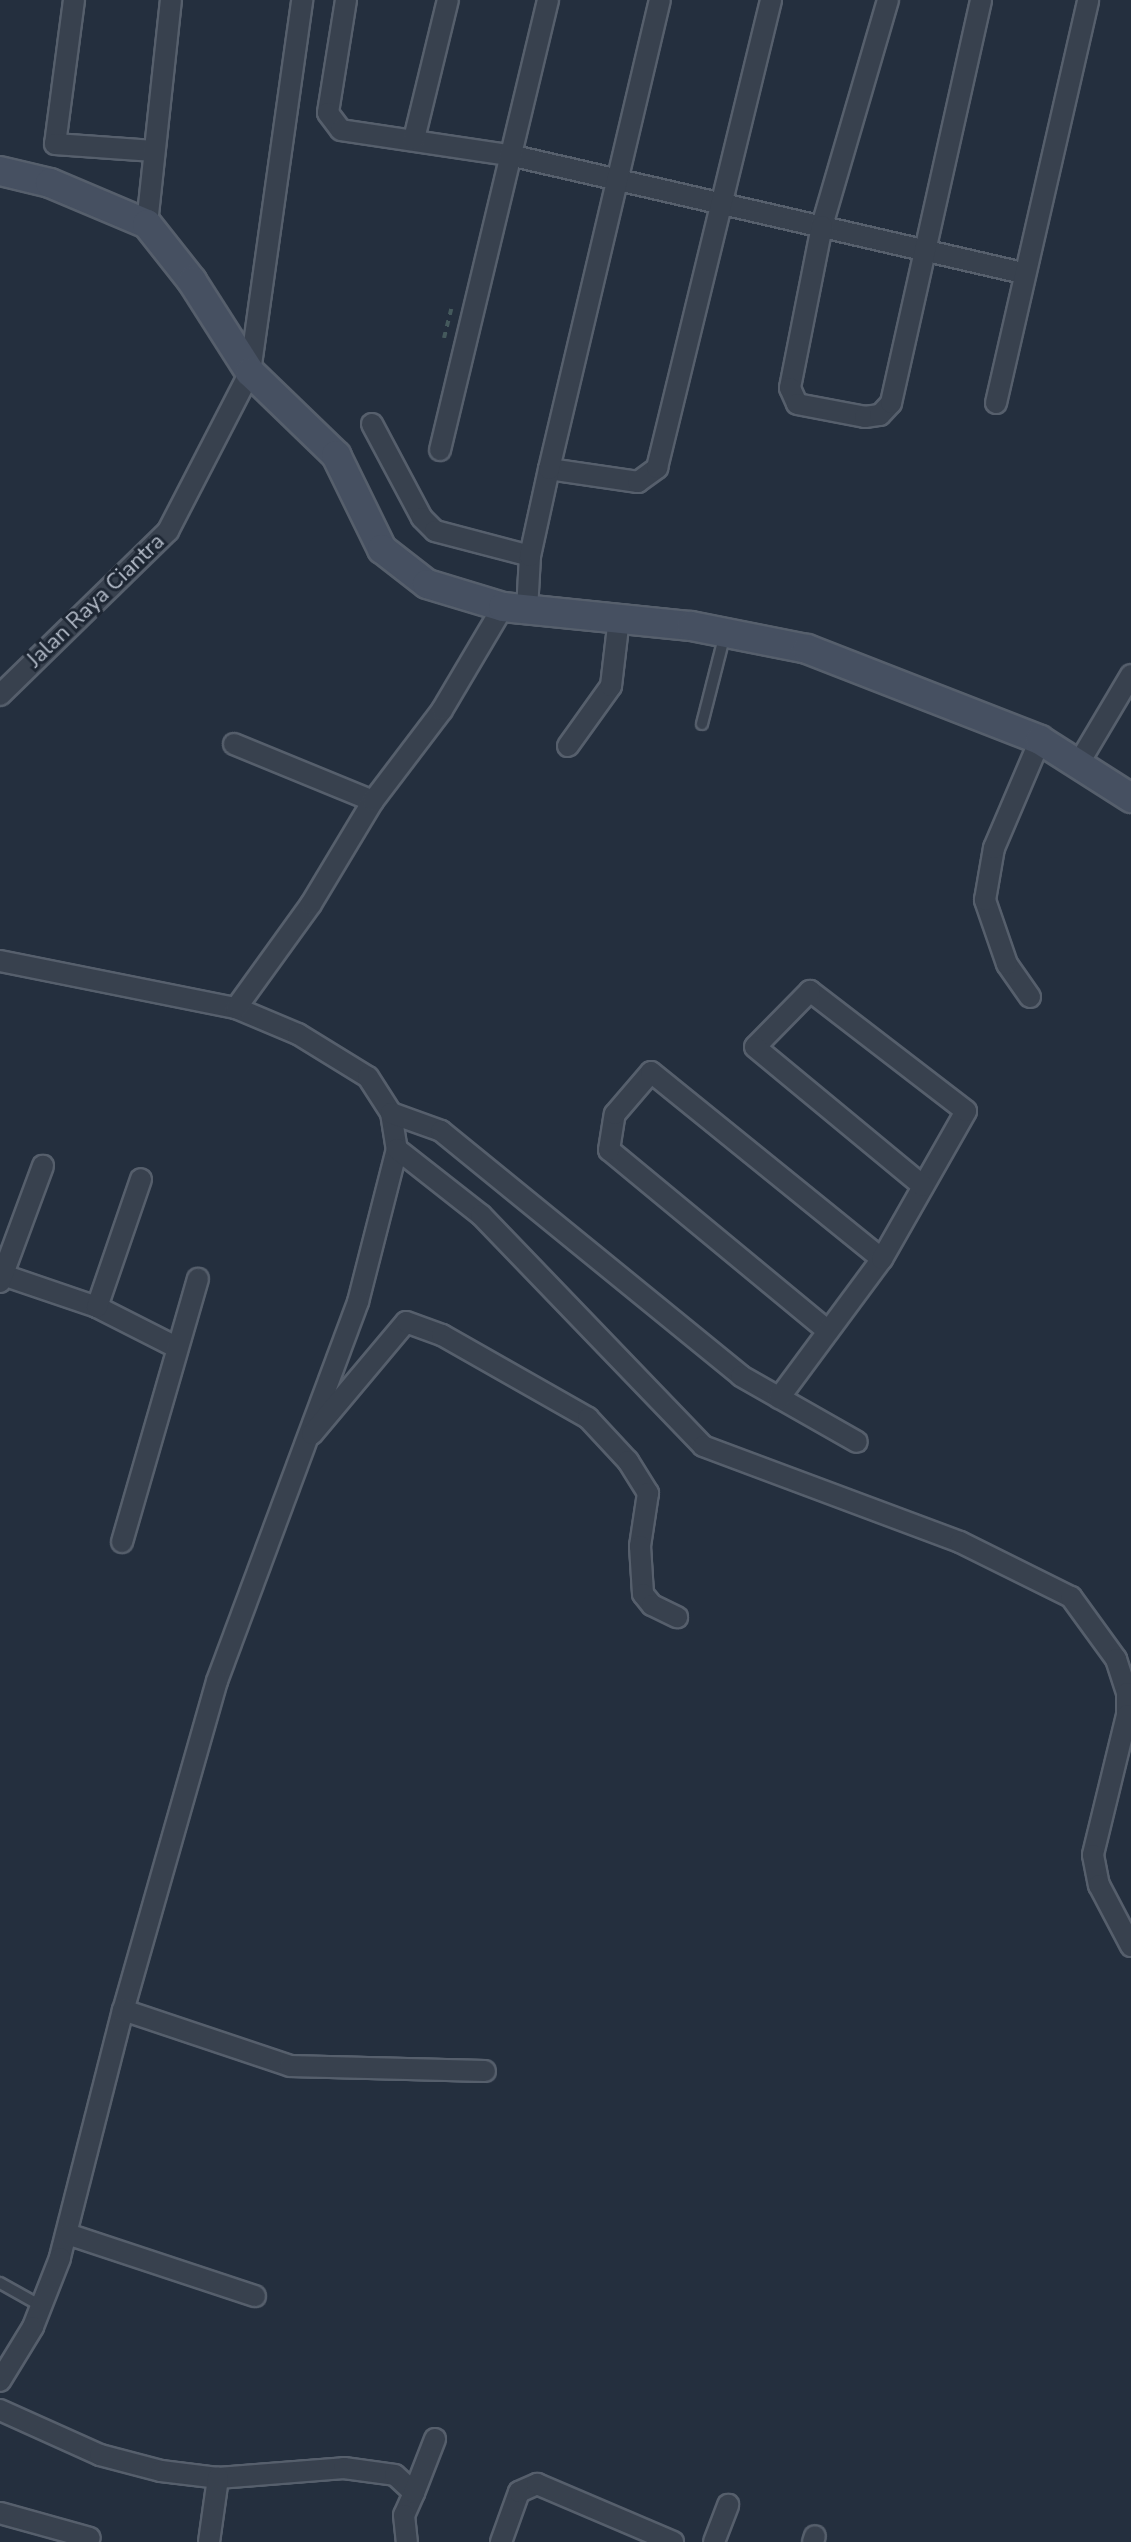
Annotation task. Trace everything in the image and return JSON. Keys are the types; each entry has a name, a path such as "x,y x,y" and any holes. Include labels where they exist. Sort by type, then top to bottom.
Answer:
{"street":[{"path":"74,0 55,144 154,151"},
{"path":"147,224 171,0"},
{"name":"Jalan Raya Ciantra","path":"0,695 168,531 250,372 302,0"},
{"path":"346,0 328,120 341,130 514,156 616,182 723,202 923,252 1023,273"},
{"path":"414,139 448,0"},
{"path":"440,450 481,261 514,156 548,0"},
{"path":"236,1008 311,904 373,801 515,608 530,556 660,0"},
{"path":"549,469 638,482 652,476 662,454 771,0"},
{"path":"888,0 822,226 790,388 794,403 865,417 888,410 981,0"},
{"path":"996,403 1023,273 1088,0"},
{"path":"0,171 50,183 147,224 192,281 250,372 336,455 382,549 401,569 451,594 515,608 726,632 857,665 1040,740 1080,761 1131,798"},
{"path":"372,424 422,518 435,531 530,556"},
{"path":"568,746 611,686 619,618"},
{"path":"1080,761 1131,675"},
{"path":"1030,997 1007,964 985,900 994,848 1040,740"},
{"path":"234,744 373,801"},
{"path":"0,961 236,1008 355,1066 391,1113 397,1149 358,1302 217,1681 123,2010 67,2234 41,2306 0,2381"},
{"path":"779,1398 882,1259 966,1111 810,991 755,1047 923,1186"},
{"path":"828,1331 609,1150 615,1114 651,1072 882,1259"},
{"path":"391,1113 441,1131 741,1376 857,1442"},
{"path":"397,1149 481,1215 703,1446 960,1542 1071,1597 1116,1659 1127,1693 1127,1715 1093,1855 1099,1885 1131,1946"},
{"path":"43,1166 1,1277 97,1307 176,1347"},
{"path":"97,1307 141,1179"},
{"path":"122,1542 198,1279"},
{"path":"306,1440 406,1322 442,1335 588,1418 628,1461 648,1493 640,1546 643,1594 652,1605 677,1617"},
{"path":"123,2010 290,2066 485,2071"},
{"path":"67,2234 255,2296"},
{"path":"0,2410 100,2455 218,2478 373,2469 395,2475 414,2493"},
{"path":"407,2542 404,2515 435,2439"},
{"path":"209,2542 218,2478"},
{"path":"501,2542 519,2492 537,2484 673,2542"},
{"path":"714,2542 728,2505"},
{"path":"0,2513 90,2538"}],"lane":[{"path":"702,724 726,632"},
{"path":"0,2283 41,2306"}]}
